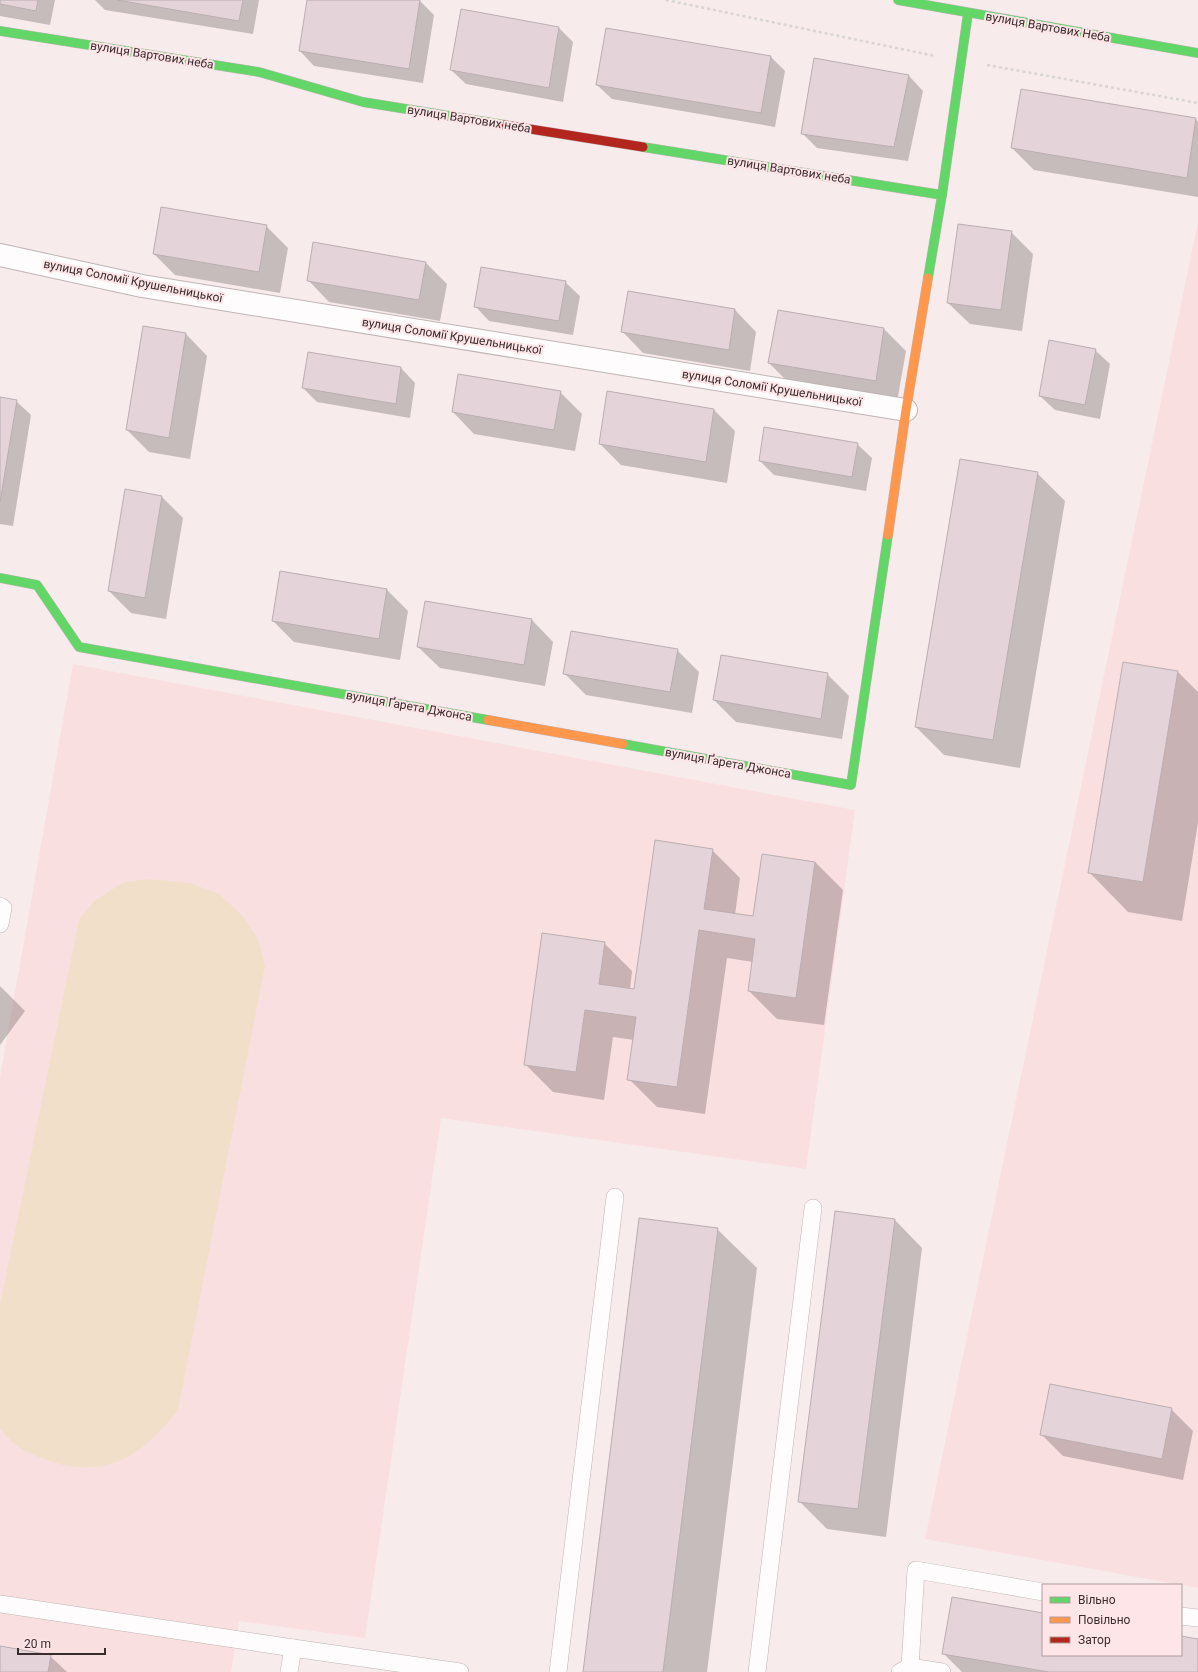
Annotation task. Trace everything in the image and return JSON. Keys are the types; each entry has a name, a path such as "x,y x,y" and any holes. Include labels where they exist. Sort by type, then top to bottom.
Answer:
{"street":[{"name":"вулиця Вартових Неба","path":"898,0 1198,53"},
{"path":"906,410 942,195 968,13"},
{"name":"вулиця Вартових неба","path":"0,31 259,72 363,102 942,195"},
{"name":"вулиця Соломії Крушельницької","path":"0,255 142,286 906,410"},
{"name":"вулиця Ґарета Джонса","path":"0,578 37,585 79,647 851,785 906,410"}],"lane":[{"path":"0,906 3,908 0,924"},
{"path":"558,1672 615,1198"},
{"path":"757,1672 813,1208"},
{"path":"942,1672 905,1669 916,1570 1042,1592"},
{"path":"0,1604 293,1648 375,1666 460,1672"},
{"path":"1182,1616 1198,1618"},
{"path":"289,1672 293,1648"}],"path":[{"path":"666,0 912,52 1198,103"}],"shaded area":[{"path":"1198,222 1198,1588 925,1539","holes":["1123,662 1178,671 1143,882 1088,873"]},
{"path":"73,664 855,810 806,1169 441,1118 365,1638 239,1621 231,1672 0,1672 0,1077","holes":["656,841 713,849 704,909 753,916 762,854 815,862 796,998 748,991 755,939 699,930 677,1087 636,1017 585,1010 576,1072 524,1065 542,933 604,942 599,984 634,989"]},
{"path":"149,879 190,883 219,894 242,915 258,939 265,966 178,1410 151,1440 136,1452 121,1460 105,1466 87,1468 68,1466 26,1452 10,1440 0,1428 0,1305 79,920 94,901 124,882"}],"building":[{"path":"0,0 38,0 36,11 0,4"},
{"path":"117,0 243,0 239,21"},
{"path":"307,0 420,0 409,69 299,51"},
{"path":"461,9 559,27 549,88 450,70"},
{"path":"606,28 771,56 761,113 596,85"},
{"path":"814,58 909,75 894,147 801,134"},
{"path":"1021,89 1196,118 1187,178 1011,148"},
{"path":"161,207 267,225 259,272 153,254"},
{"path":"958,224 1012,231 1001,310 947,303"},
{"path":"313,242 426,262 419,300 307,281"},
{"path":"481,267 566,281 559,321 474,307"},
{"path":"628,291 735,309 729,350 621,332"},
{"path":"778,310 884,328 876,381 768,363"},
{"path":"143,326 186,333 169,438 126,430"},
{"path":"1049,340 1096,349 1085,405 1039,396"},
{"path":"308,352 401,367 396,404 302,388"},
{"path":"458,374 561,391 554,430 452,412"},
{"path":"607,391 714,409 706,462 599,444"},
{"path":"0,397 17,400 0,502"},
{"path":"764,427 858,443 852,477 759,461"},
{"path":"960,459 1038,472 993,740 915,727"},
{"path":"125,489 162,496 145,598 108,591"},
{"path":"280,571 387,589 379,639 272,621"},
{"path":"425,601 532,619 524,665 417,647"},
{"path":"571,631 678,649 670,692 563,674"},
{"path":"721,655 828,673 821,719 713,700"},
{"path":"1123,662 1178,671 1143,882 1088,873"},
{"path":"655,840 713,849 704,909 753,916 762,854 815,862 796,998 748,991 755,939 699,930 677,1087 627,1080 636,1017 585,1010 576,1072 524,1065 542,933 605,942 599,984 634,989"},
{"path":"835,1211 895,1219 858,1509 798,1502"},
{"path":"639,1218 718,1228 663,1672 583,1672"},
{"path":"1050,1384 1172,1408 1162,1459 1040,1435"},
{"path":"952,1597 1042,1613 1042,1656 1182,1656 1182,1636 1198,1639 1198,1672 1049,1672 942,1654"},
{"path":"0,1646 51,1655 48,1672 0,1672"}],"traffic: fast":[{"path":"898,0 1198,53"},
{"path":"928,278 942,195 968,13"},
{"path":"0,31 259,72 363,102 505,125"},
{"path":"643,147 942,195"},
{"path":"623,744 851,785 888,535"},
{"path":"0,578 37,585 79,647 488,720"}],"traffic: slow":[{"path":"888,535 906,410 928,278"},
{"path":"488,720 623,744"}],"traffic: jam":[{"path":"505,125 643,147"}]}
